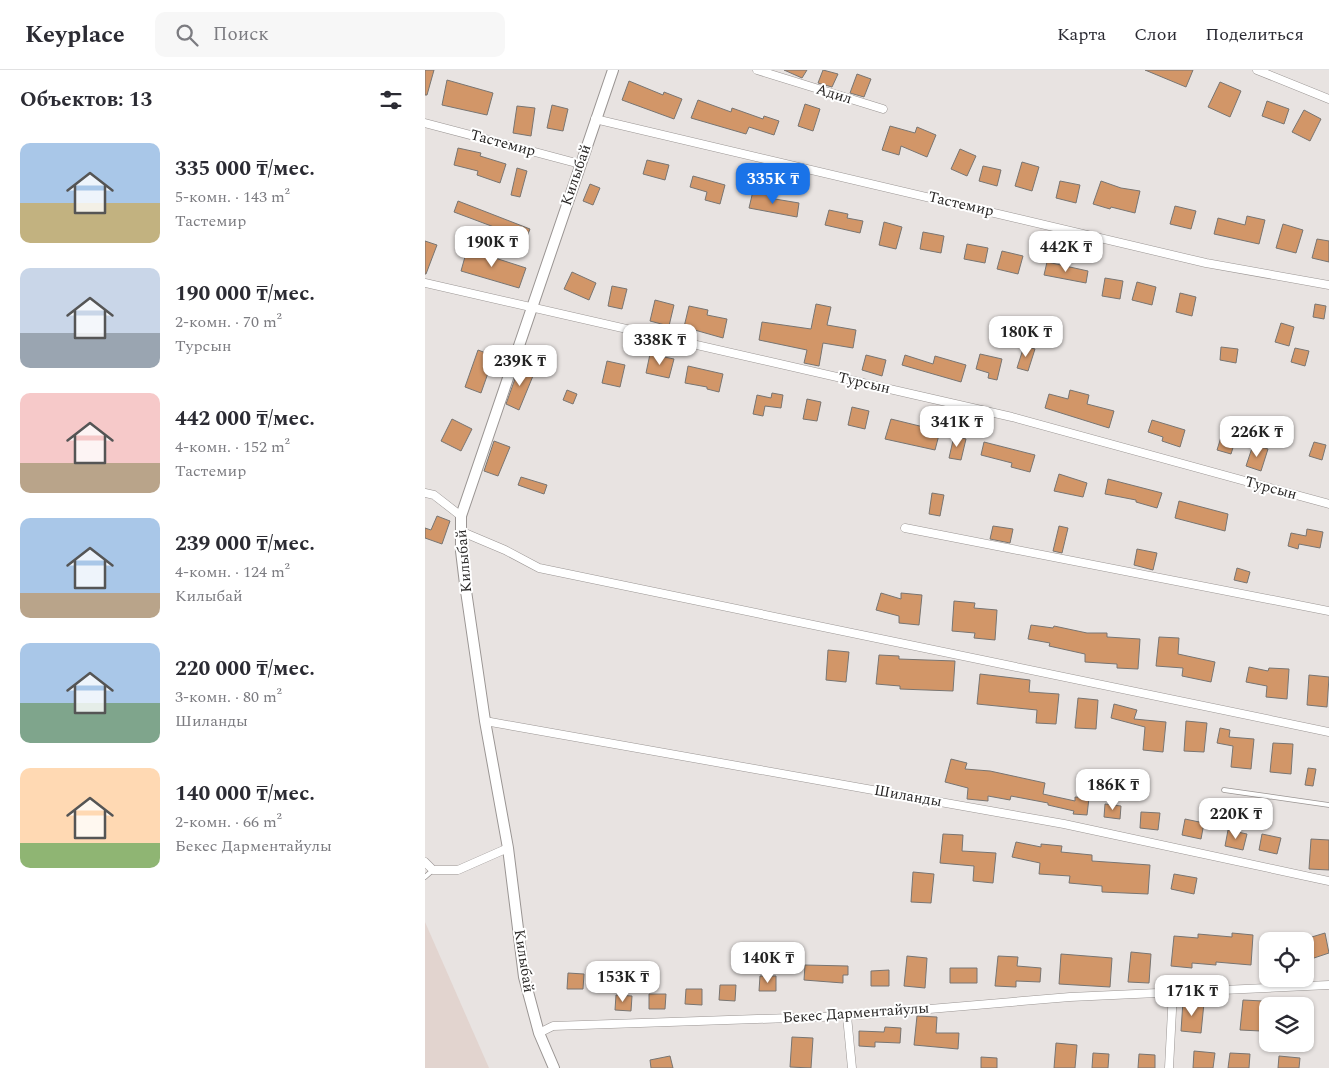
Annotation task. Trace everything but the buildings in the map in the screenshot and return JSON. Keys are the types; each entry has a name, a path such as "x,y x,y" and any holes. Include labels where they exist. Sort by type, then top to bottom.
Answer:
{"street":[{"name":"Килыбай","path":"554,1068 539,1033 525,977 509,848 485,721 465,584 460,531 461,516 613,70"},
{"name":"Адил","path":"757,70 883,110"},
{"path":"1257,70 1329,99"},
{"name":"Тастемир","path":"595,119 1206,262 1329,285"},
{"name":"Тастемир","path":"425,123 580,164"},
{"name":"Турсын","path":"425,283 1012,416 1329,504"},
{"path":"425,492 434,495 461,516"},
{"path":"905,528 1329,611"},
{"path":"460,531 505,550 539,568 1329,732"},
{"name":"Шиланды","path":"485,721 1064,824 1329,881"},
{"path":"425,862 433,870 458,870 509,848"},
{"name":"Бекес Дарментайулы","path":"539,1033 553,1026 847,1016 1070,997 1329,985"},
{"path":"1169,1068 1173,991"},
{"path":"847,1016 852,1068"}],"lane":[{"path":"1223,790 1329,805"},
{"path":"425,877 433,870"}],"shaded area":[{"path":"425,922 489,1068 425,1068"}]}
